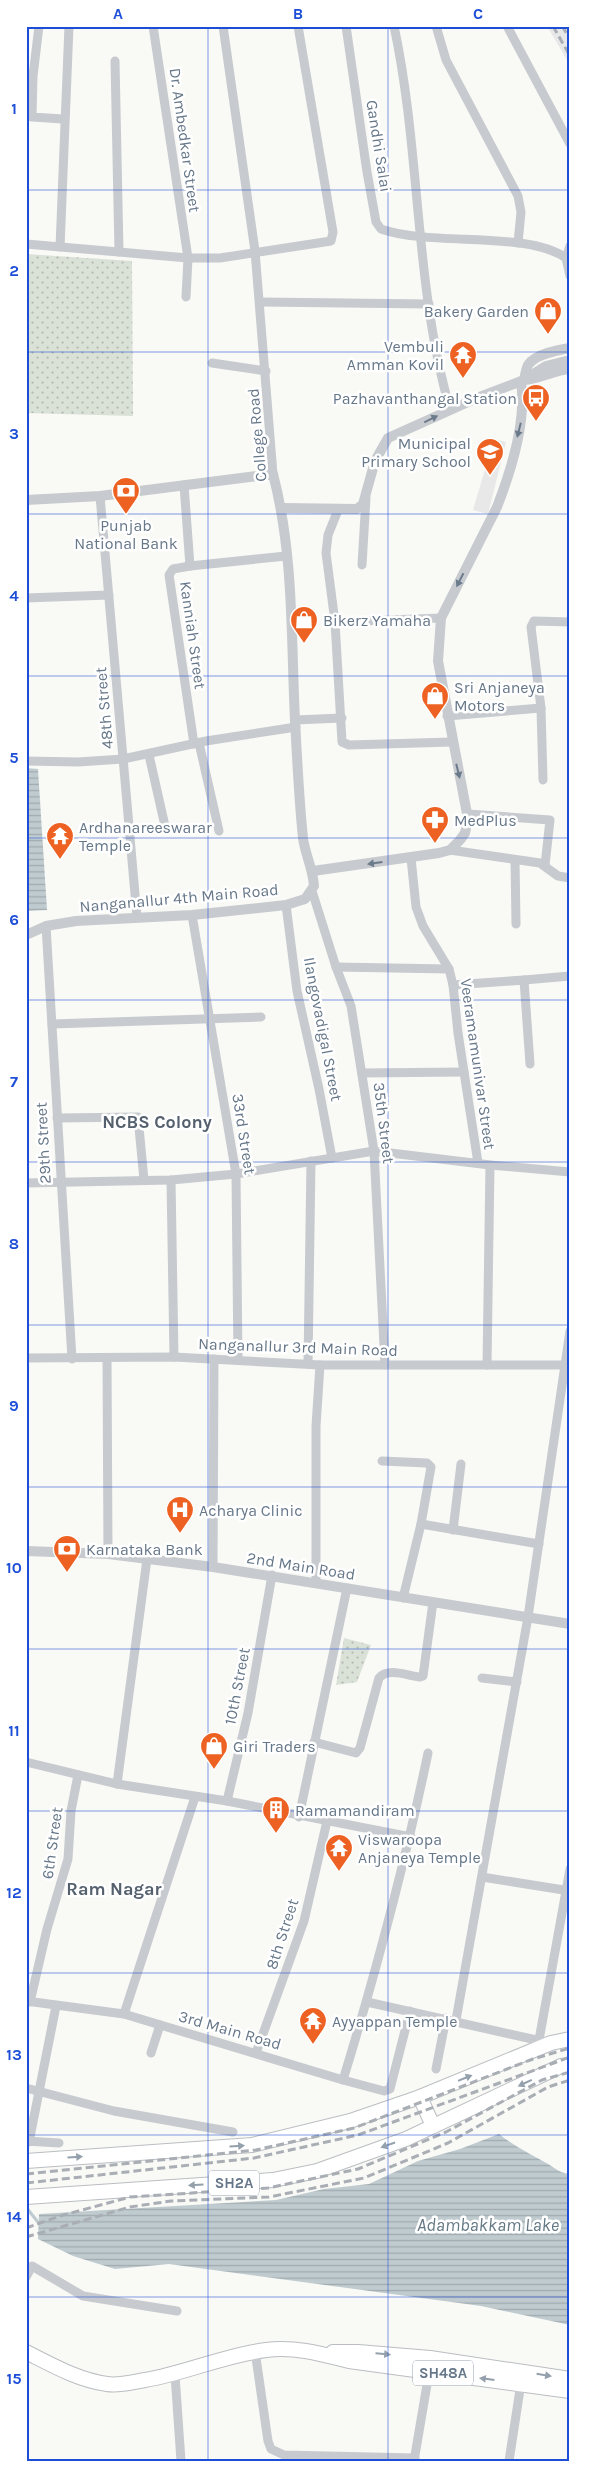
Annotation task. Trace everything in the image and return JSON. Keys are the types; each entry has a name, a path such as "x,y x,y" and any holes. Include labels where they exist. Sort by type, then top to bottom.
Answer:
{"main road":[{"name":"SH2A","path":"26,2161 252,2145 350,2121 420,2097 545,2041 570,2039"},
{"path":"545,2041 565,2065"},
{"name":"SH2A","path":"26,2196 273,2180 317,2171 406,2139 565,2065"},
{"path":"420,2097 433,2126"},
{"name":"SH48A","path":"26,2352 76,2376 108,2384 122,2384 174,2375 256,2351 284,2349 317,2353 352,2351 570,2391"},
{"name":"SH48A","path":"431,2365 570,2379"}],"street":[{"path":"39,26 33,76 32,117 63,119"},
{"path":"60,247 63,119 69,26"},
{"name":"Dr. Ambedkar Street","path":"153,26 188,258 186,297"},
{"name":"College Road","path":"222,26 261,302 273,474 282,508 292,626 303,840 313,871"},
{"path":"26,244 188,258 220,258 255,251 328,243 334,237 305,56 298,26"},
{"name":"Gandhi Salai","path":"346,26 376,222 381,229 388,232 420,236"},
{"name":"Gandhi Salai","path":"394,26 404,89 429,304 440,378 450,409"},
{"path":"436,26 446,60 518,196 521,212 518,243"},
{"path":"508,26 570,144"},
{"path":"116,61 119,252"},
{"path":"420,236 518,243 554,250 566,258"},
{"path":"570,246 566,258 570,276"},
{"path":"261,302 429,304"},
{"path":"450,850 465,833 468,814 452,742 438,661 441,618 504,490 522,416 524,399 522,381 528,365 534,360 553,352 570,348"},
{"path":"362,565 365,501 375,461 383,444 394,434 433,419 450,409 522,381 546,366 570,360"},
{"path":"212,363 266,371"},
{"path":"522,381 570,369"},
{"path":"26,500 100,496 273,474"},
{"name":"Kanniah Street","path":"184,486 190,566 173,569 169,575 196,743 219,831"},
{"name":"48th Street","path":"100,496 137,917"},
{"path":"282,508 357,509 365,501"},
{"path":"338,510 326,548 335,622 342,740 349,745 452,742"},
{"path":"190,566 286,556"},
{"path":"26,598 109,595"},
{"path":"335,622 441,618"},
{"path":"543,780 541,708 531,627 534,621 570,622"},
{"path":"447,716 541,708"},
{"path":"26,761 78,762 123,759 296,723 342,718"},
{"path":"149,755 165,826"},
{"path":"468,814 550,820 545,865"},
{"path":"312,891 314,886 313,871 411,858 450,850 545,865 558,876 570,878"},
{"name":"Veeramamunivar Street","path":"411,858 416,907 423,926 449,969 453,985 478,1163"},
{"path":"515,860 516,924"},
{"name":"Nanganallur 4th Main Road","path":"26,935 46,926 86,920 192,915 286,905 305,899 312,891"},
{"name":"35th Street","path":"312,891 336,967 351,1006 374,1151 385,1365"},
{"name":"Ilangovadigal Street","path":"286,905 297,991 320,1089 332,1158"},
{"name":"33rd Street","path":"192,915 236,1174 238,1360"},
{"name":"29th Street","path":"46,926 72,1359"},
{"path":"336,967 449,969"},
{"path":"453,985 570,976"},
{"path":"524,980 530,1064"},
{"path":"52,1024 261,1018"},
{"path":"362,1074 464,1072"},
{"path":"57,1118 138,1117 144,1180"},
{"path":"26,1183 171,1180 236,1174 374,1151 490,1166 570,1172"},
{"path":"308,1364 311,1161"},
{"path":"487,1365 490,1166"},
{"path":"171,1180 174,1357"},
{"path":"456,2020 528,1617 568,1365 570,1332"},
{"name":"Nanganallur 3rd Main Road","path":"26,1358 174,1357 320,1366 568,1365"},
{"path":"107,1358 108,1554"},
{"path":"213,1567 214,1360"},
{"path":"316,1582 316,1426 320,1366"},
{"path":"382,1461 427,1464 431,1468 421,1524 403,1598"},
{"path":"453,1530 461,1464"},
{"path":"421,1524 539,1544"},
{"name":"2nd Main Road","path":"26,1551 108,1554 213,1567 570,1624"},
{"path":"117,1784 147,1559"},
{"name":"10th Street","path":"227,1801 248,1713 272,1575"},
{"path":"298,1817 347,1588"},
{"path":"314,1742 356,1753 360,1748 379,1678 382,1674 389,1672 423,1676 434,1602"},
{"path":"482,1678 517,1682"},
{"path":"343,2080 367,2002 411,1837 428,1752"},
{"path":"26,1762 117,1784 227,1801 298,1817 411,1837"},
{"name":"6th Street","path":"28,2001 68,1859 71,1812 78,1775"},
{"path":"124,2014 195,1797"},
{"name":"8th Street","path":"256,2053 304,1921 327,1821"},
{"path":"367,2002 545,2041 570,1869"},
{"path":"482,1877 568,1891"},
{"name":"3rd Main Road","path":"28,2001 124,2014 384,2091 390,2089 410,2011"},
{"path":"56,2006 28,2142 59,2143"},
{"path":"436,2069 446,2018"},
{"path":"151,2053 160,2025"},
{"path":"26,2088 114,2111 233,2132"},
{"path":"26,2277 32,2266 83,2296 177,2310"},
{"path":"256,2351 268,2441 271,2449 284,2455 414,2459 431,2365"},
{"path":"174,2375 181,2461"},
{"path":"509,2461 521,2383"}],"shaded area":[{"path":"547,26 570,26 570,65"},
{"path":"26,254 132,261 133,416 26,413"},
{"name":"Municipal Primary School","path":"494,439 506,442 488,514 473,510"},
{"path":"344,1638 371,1645 357,1682 336,1685"}],"water":[{"path":"26,768 38,769 47,910 26,911"},
{"name":"Adambakkam Lake","path":"499,2134 517,2147 563,2173 570,2174 570,2325 481,2306 169,2264 115,2269 73,2256 38,2239 39,2214 276,2200 324,2189 369,2184 418,2161 460,2149"}],"waterway":[{"path":"26,2207 41,2226"}],"railway":[{"path":"553,26 570,56"},
{"path":"562,26 570,39"},
{"path":"26,2174 256,2150 354,2128 533,2059 570,2048"},
{"path":"26,2183 254,2158 358,2135 570,2057"},
{"path":"26,2228 60,2216 130,2197 268,2188 358,2169 446,2132 542,2080 570,2072"},
{"path":"26,2237 130,2207 171,2201 269,2197 364,2178 448,2143 548,2087 570,2080"}],"place":[{"name":"Bakery Garden","path":"548,335"},
{"name":"Vembuli Amman Kovil","path":"463,379"},
{"name":"Pazhavanthangal Station","path":"536,422"},
{"name":"Municipal Primary School","path":"490,476"},
{"name":"Punjab National Bank","path":"126,515"},
{"name":"Bikerz Yamaha","path":"304,644"},
{"name":"Sri Anjaneya Motors","path":"435,720"},
{"name":"MedPlus","path":"435,844"},
{"name":"Ardhanareeswarar Temple","path":"60,860"},
{"name":"Acharya Clinic","path":"180,1534"},
{"name":"Karnataka Bank","path":"67,1573"},
{"name":"Giri Traders","path":"214,1770"},
{"name":"Ramamandiram","path":"276,1834"},
{"name":"Viswaroopa Anjaneya Temple","path":"339,1872"},
{"name":"Ayyappan Temple","path":"313,2045"}],"district":[{"name":"NCBS Colony","path":"157,1122"},
{"name":"Ram Nagar","path":"114,1889"}]}
